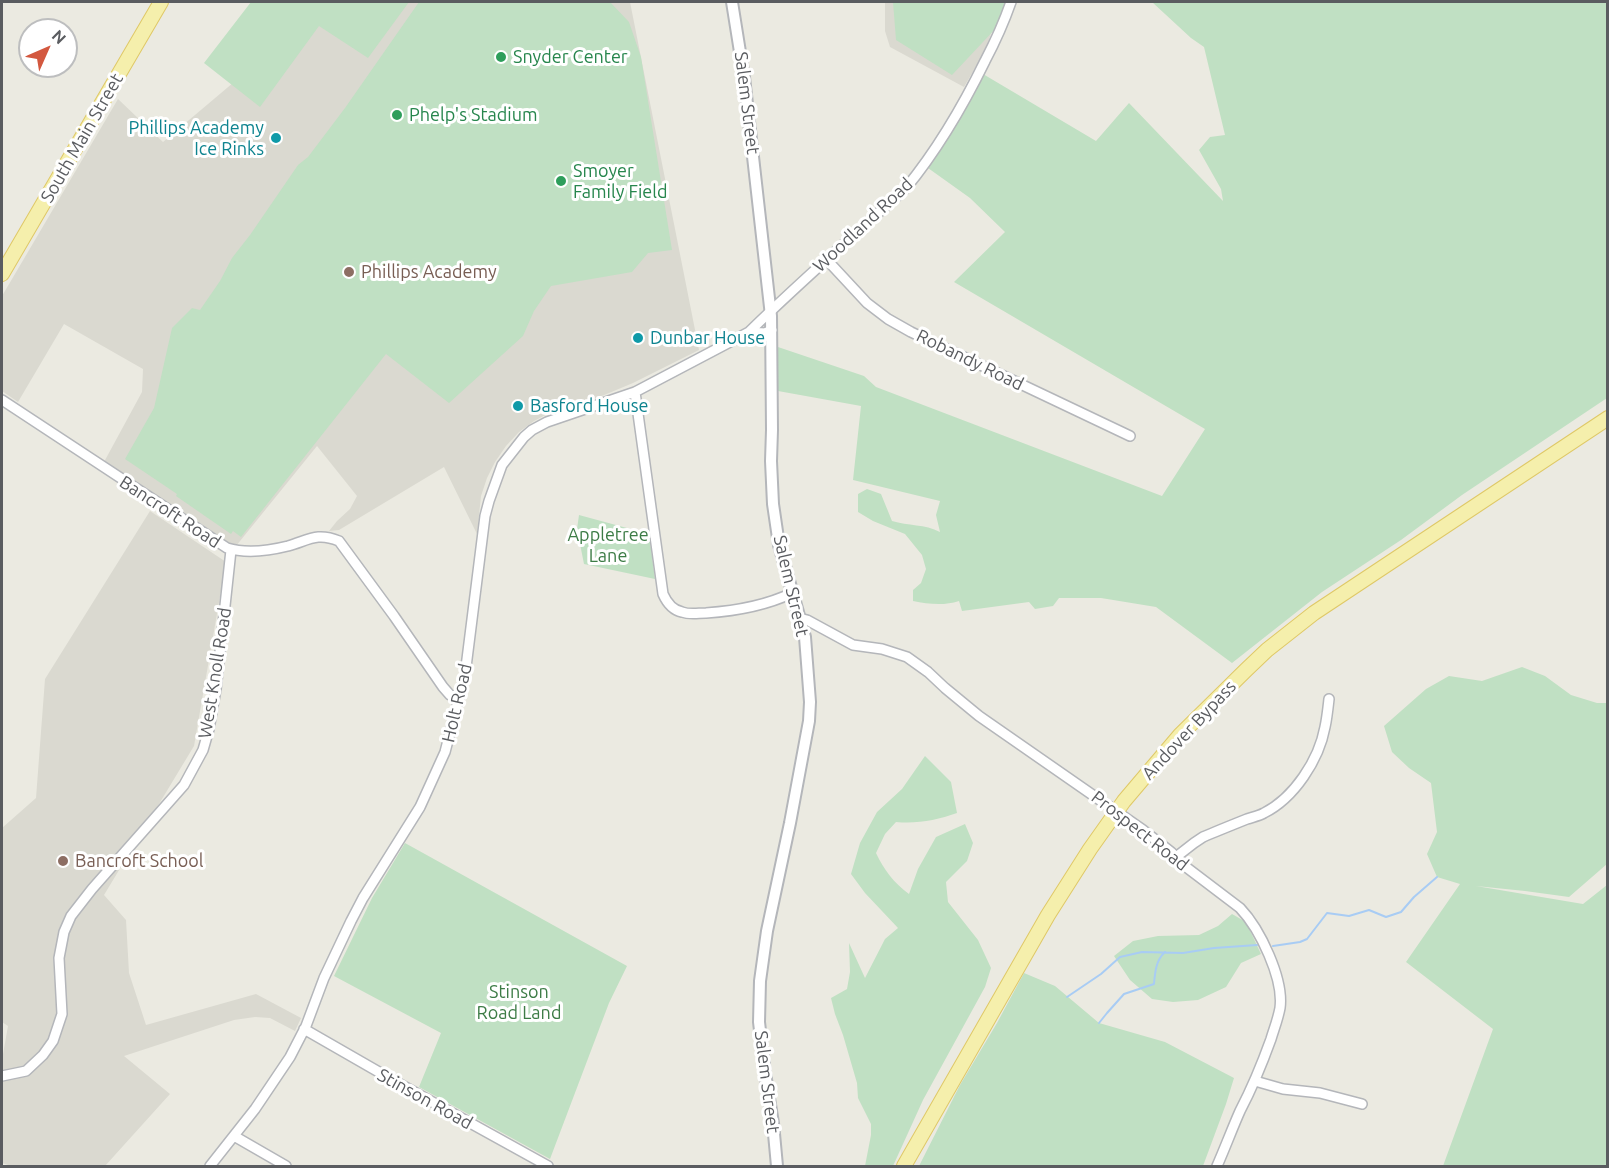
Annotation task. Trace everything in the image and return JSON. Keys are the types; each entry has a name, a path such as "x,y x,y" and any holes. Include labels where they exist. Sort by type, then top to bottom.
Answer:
{"main road":[{"name":"South Main Street","path":"2,274 161,2"},
{"name":"Andover Bypass","path":"904,1167 1048,915 1090,849 1180,735 1267,651 1314,613 1608,418"}],"street":[{"name":"Salem Street","path":"732,2 746,96 771,312 773,504 779,545 805,636 810,681 808,721 790,823 767,931 759,999 762,1052 777,1167"},
{"name":"Woodland Road","path":"771,312 785,296 906,188 941,141 974,83 1004,23 1011,2"},
{"name":"Robandy Road","path":"826,260 867,303 888,319 1130,436"},
{"name":"Holt Road","path":"210,1167 290,1057 351,921 414,817 446,752 465,675 486,516 502,465 524,436 532,430 548,422 635,392 749,332 771,312"},
{"name":"Holt Road","path":"749,332 765,333 772,330"},
{"path":"635,392 663,594 667,604 690,614 732,611 792,593"},
{"name":"Bancroft Road","path":"2,400 180,519 231,550 248,553 288,546 319,536 328,536 339,541 443,687 450,695 458,699"},
{"name":"West Knoll Road","path":"2,1076 26,1071 43,1055 53,1041 62,1014 58,958 64,932 71,916 184,785 203,750 216,689 231,550"},
{"name":"Prospect Road","path":"799,618 853,645 882,649 907,657 928,672 978,716 1143,830 1247,916 1275,971 1280,994 1280,1008 1255,1081 1217,1167"},
{"path":"1176,857 1203,837 1266,812 1281,802 1307,772 1323,737 1329,699"},
{"name":"Stinson Road","path":"304,1029 548,1167"},
{"path":"1255,1081 1283,1089 1320,1092 1362,1104"},
{"path":"234,1136 286,1167"}],"shaded area":[{"name":"Phillips Academy","path":"271,2 630,2 699,350 633,383 577,406 551,412 519,432 506,446 487,478 481,496 477,534 444,467 339,530 329,531 350,509 357,496 317,446 236,546 225,541 104,462 142,392 143,369 64,324 18,402 2,391 2,296 118,99 163,142 253,66"},
{"path":"885,2 1000,2 987,47 964,87 890,47 885,31"},
{"name":"Bancroft School","path":"150,511 226,562 194,746 104,895 126,920 129,973 146,1025 256,994 301,1018 295,1031 270,1018 255,1017 234,1020 124,1056 170,1094 105,1166 11,1166 2,1163 2,1060 8,1026 2,1022 2,828 36,798 45,679"}],"green space":[{"path":"251,2 409,2 368,58 319,26 260,107 204,63"},
{"path":"419,2 610,2 629,22 641,57 672,250 648,253 632,272 551,286 534,311 523,336 449,403 386,354 241,537 233,531 231,534 125,459 154,408 172,328 192,308 200,310 220,281 232,258 298,165 308,157 345,108"},
{"path":"893,2 1011,2 998,26 952,75 896,40"},
{"path":"1152,2 1607,2 1607,398 1322,592 1232,663 1156,607 1101,598 1059,598 1053,606 1035,609 1029,602 962,611 959,601 936,604 913,601 913,590 921,583 926,569 922,555 905,534 858,512 858,494 867,489 881,494 892,521 940,532 936,515 940,501 853,480 861,406 778,391 778,347 864,376 876,387 1162,496 1205,429 954,282 1005,232 970,198 928,168 983,74 1096,141 1129,103 1223,201 1221,189 1199,150 1210,137 1225,135 1204,47"},
{"name":"Appletree Lane","path":"579,515 649,534 655,579 584,564 577,529"},
{"path":"1522,667 1545,676 1571,695 1597,703 1607,703 1607,864 1569,897 1476,886 1583,904 1607,885 1607,1166 1443,1166 1493,1029 1406,962 1460,884 1437,877 1427,854 1437,832 1431,783 1409,768 1392,752 1384,726 1426,689 1449,676 1482,681"},
{"path":"925,756 951,782 957,813 927,821 896,822 885,834 876,853 890,876 909,894 918,869 936,837 965,824 973,843 967,861 946,882 948,902 978,940 991,968 985,987 923,1100 893,1166 865,1166 871,1124 858,1098 857,1083 831,998 847,989 850,972 849,943 865,978 885,939 898,928 865,893 851,874 860,843 877,812 902,789"},
{"name":"Stinson Road Land","path":"405,843 627,966 609,1003 550,1159 419,1087 441,1033 334,976 372,898"},
{"path":"1232,914 1246,922 1261,954 1241,963 1226,987 1198,1000 1173,1002 1152,999 1130,980 1114,956 1133,941 1158,936 1199,935 1218,926"},
{"path":"1024,973 1055,986 1099,1023 1165,1042 1234,1078 1203,1166 919,1166 960,1085"}],"waterway":[{"path":"1273,946 1307,939 1327,913 1349,916 1369,910 1386,917 1401,912 1437,877"},
{"path":"1067,997 1101,974 1120,957 1142,952 1183,953 1257,945"},
{"path":"1099,1023 1124,994 1154,984 1158,962 1165,952"}],"place":[{"name":"Snyder Center","path":"501,57"},
{"name":"Phelp's Stadium","path":"397,115"},
{"name":"Phillips Academy Ice Rinks","path":"276,138"},
{"name":"Smoyer Family Field","path":"561,181"},
{"name":"Phillips Academy","path":"349,272"},
{"name":"Dunbar House","path":"638,338"},
{"name":"Basford House","path":"518,406"},
{"name":"Bancroft School","path":"63,861"}]}
